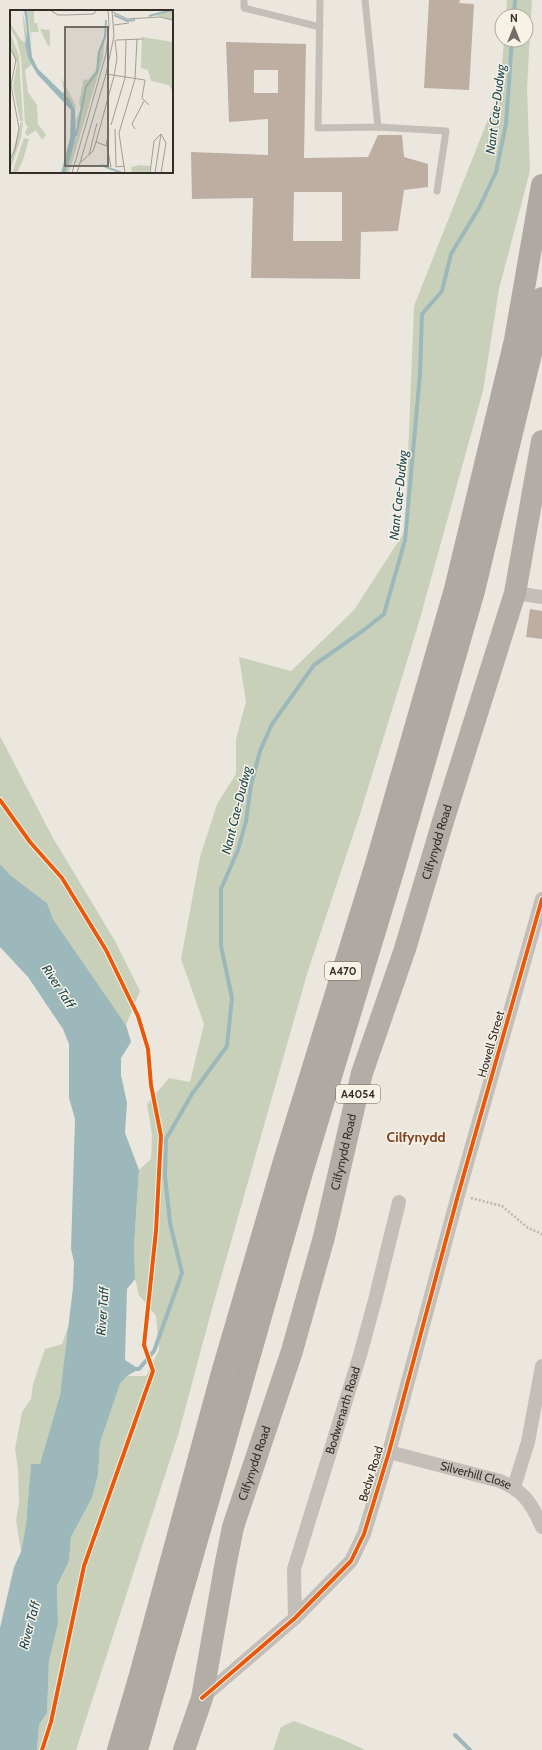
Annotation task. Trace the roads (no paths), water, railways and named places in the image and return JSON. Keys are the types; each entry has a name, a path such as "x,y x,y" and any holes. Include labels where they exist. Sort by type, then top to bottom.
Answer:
{"highway":[{"name":"A470","path":"118,1750 140,1675 222,1373 284,1161 376,864 455,589 514,340 542,185"},
{"name":"A470","path":"137,1750 301,1176 394,868 474,591 535,336 542,298"}],"main road":[{"name":"Cilfynydd Road","path":"184,1750 202,1698 233,1527 292,1351 324,1237 362,1073 405,948 444,818 515,593 542,441"}],"street":[{"path":"515,593 542,597"},
{"name":"Howell Street","path":"458,1195 542,899"},
{"name":"Bedw Road","path":"202,1698 295,1618 351,1561 364,1534 389,1452 458,1195"},
{"name":"Bodwenarth Road","path":"295,1618 294,1569 360,1356 399,1202"},
{"path":"514,1487 528,1442 542,1366"},
{"name":"Silverhill Close","path":"389,1452 500,1481 514,1487 528,1500 542,1527"}],"lane":[{"path":"244,0 244,8 320,27"},
{"path":"320,0 318,128 378,127 446,131 437,191"},
{"path":"365,0 378,127"}],"water":[{"name":"River Taff","path":"0,864 10,875 47,903 53,919 126,1025 131,1042 121,1058 121,1075 127,1103 125,1133 139,1170 134,1246 135,1279 127,1289 125,1360 139,1369 127,1376 120,1384 100,1443 98,1475 92,1498 71,1537 69,1561 57,1586 58,1624 49,1661 47,1713 39,1725 37,1750 0,1750 0,1628 14,1567 21,1552 26,1524 31,1464 40,1464 60,1395 73,1288 74,1262 71,1249 75,1119 69,1098 69,1044 63,1029 28,977 0,947"}],"waterway":[{"name":"Nant Cae-Dudwg","path":"514,8 515,0"},
{"name":"Nant Cae-Dudwg","path":"133,1369 139,1369 154,1351 182,1273 170,1223 165,1176 166,1139 192,1094 227,1046 232,998 221,946 221,889 238,850 246,821 251,785 260,751 272,724 314,665 384,614 405,540 420,374 422,314 442,291 451,254 479,208 496,172 506,124 511,48"},
{"path":"455,1735 470,1750"}],"district":[{"name":"Cilfynydd","path":"416,1137"}]}
